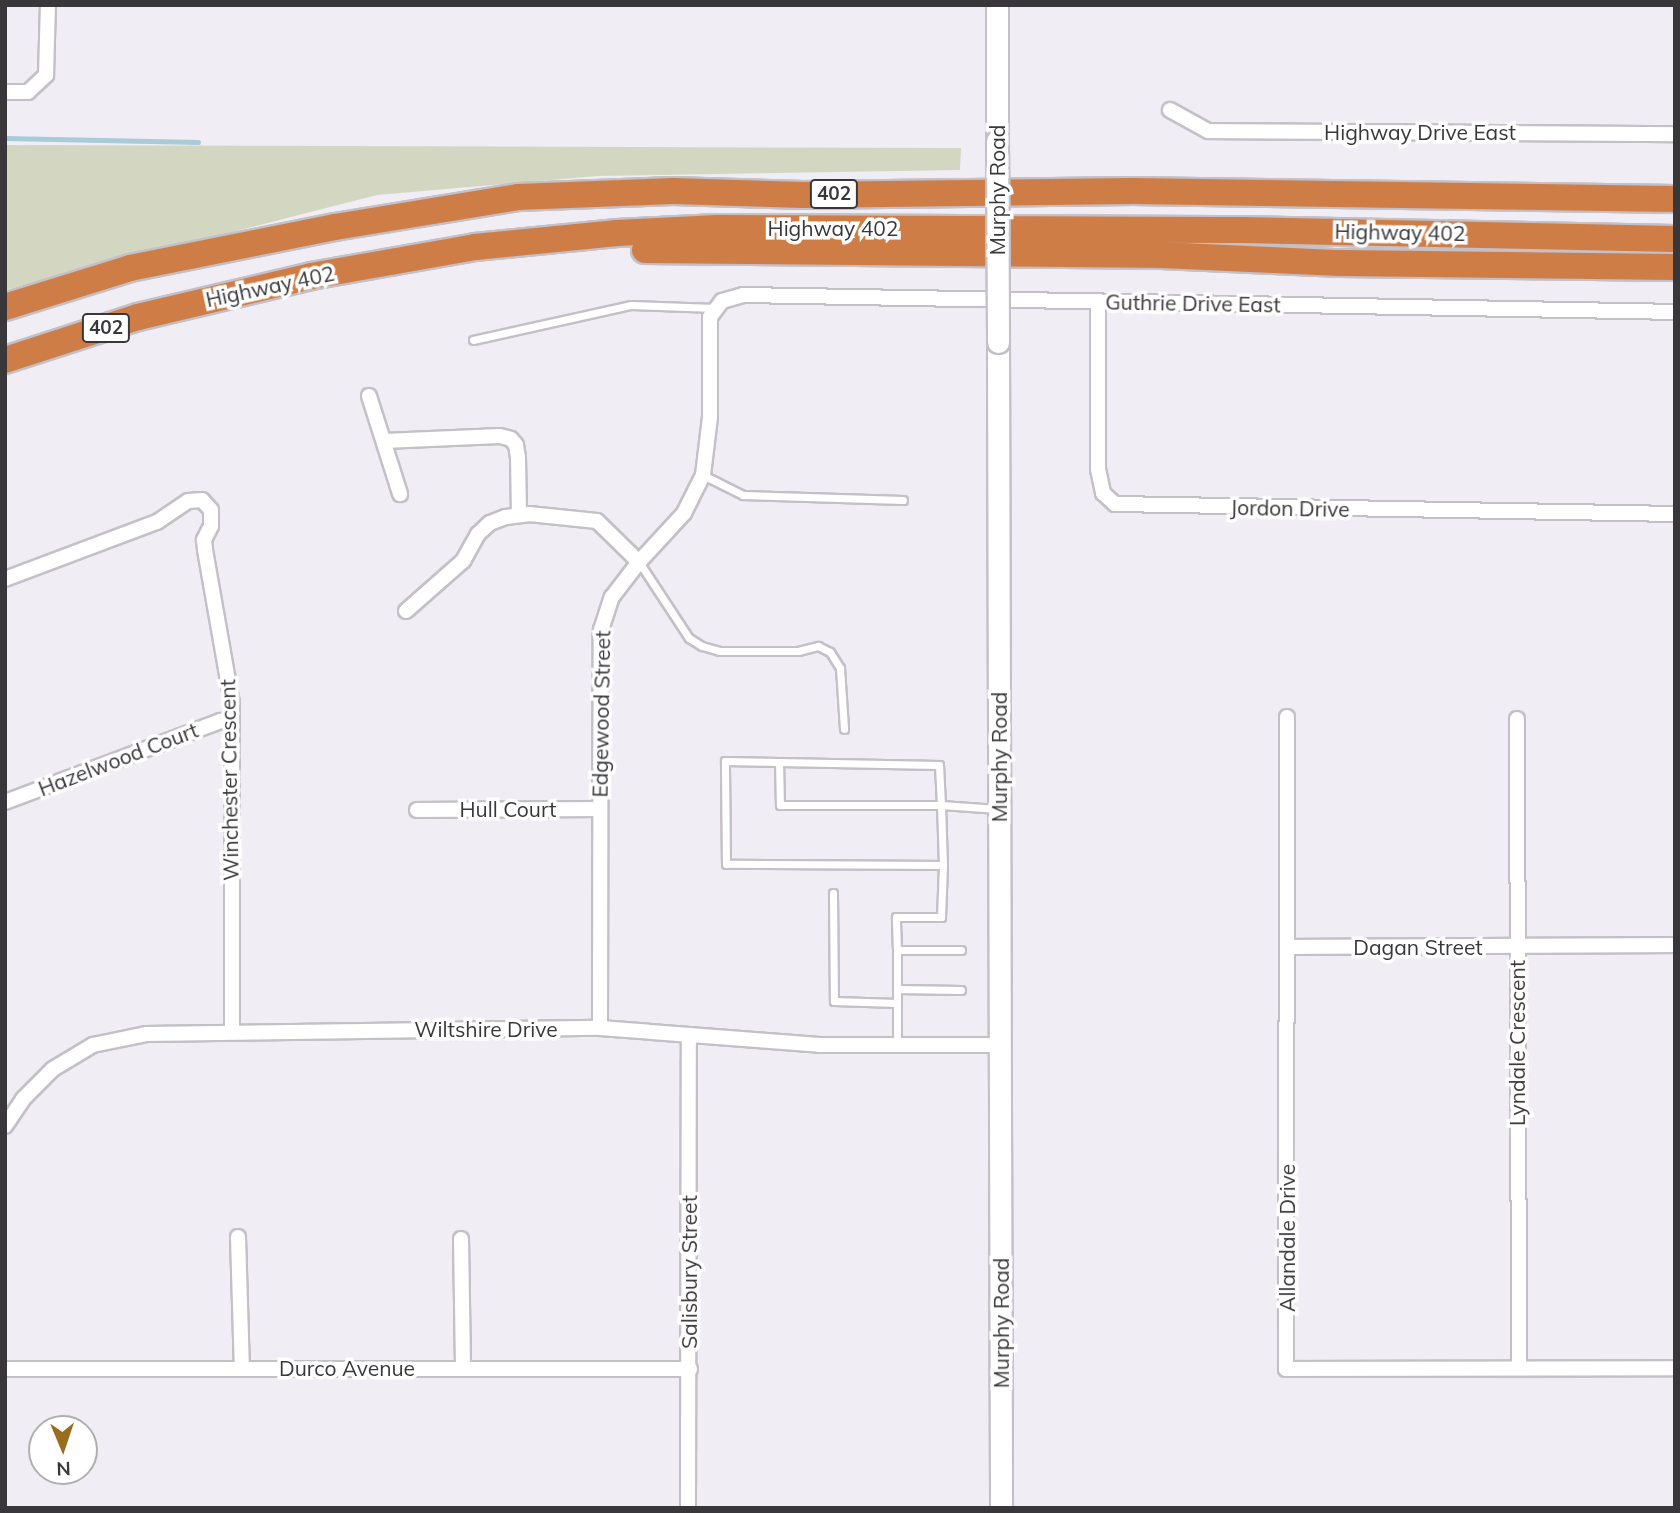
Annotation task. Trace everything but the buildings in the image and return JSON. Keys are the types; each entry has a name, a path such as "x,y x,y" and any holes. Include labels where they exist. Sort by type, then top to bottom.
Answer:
{"highway":[{"path":"1133,191 1390,180 1675,185"},
{"name":"Highway 402","path":"5,307 130,268 335,226 518,197 673,191 803,195 1133,191 1675,200"},
{"name":"Highway 402","path":"5,360 138,317 209,299 449,251 544,238 730,228 995,228 1583,235 1675,239"},
{"path":"1583,235 1675,233"},
{"path":"209,299 503,259 676,248 1161,255 1340,263 1671,268"}],"street":[{"path":"5,92 28,93 46,75 48,5"},
{"name":"Murphy Road","path":"997,5 1001,1508"},
{"name":"Highway Drive East","path":"1170,110 1208,131 1675,134"},
{"name":"Guthrie Drive East","path":"715,308 730,296 743,295 1675,312"},
{"name":"Jordon Drive","path":"1098,301 1098,469 1103,493 1115,504 1675,514"},
{"name":"Edgewood Street","path":"600,1028 598,808 601,630 612,597 639,562 684,513 703,475 710,417 710,317 715,308"},
{"path":"369,396 400,494"},
{"path":"384,441 500,436 511,439 516,445 518,457 519,515"},
{"name":"Winchester Crescent","path":"5,579 157,522 188,501 202,500 211,509 212,517 205,550 230,687 232,720 232,1031"},
{"path":"406,611 463,561 478,534 490,523 519,515 597,521 639,562"},
{"name":"Allandale Drive","path":"1287,717 1286,1369 1675,1368"},
{"name":"Lyndale Crescent","path":"1517,719 1519,1368"},
{"name":"Hazelwood Court","path":"5,802 220,721 232,720"},
{"name":"Hull Court","path":"417,810 598,808"},
{"name":"Dagan Street","path":"1287,947 1675,945"},
{"name":"Wiltshire Drive","path":"5,1126 23,1099 52,1069 93,1045 146,1034 600,1028 819,1045 1000,1045"},
{"name":"Salisbury Street","path":"688,1508 689,1035"},
{"path":"238,1237 242,1368"},
{"path":"461,1239 463,1368"},
{"name":"Durco Avenue","path":"5,1369 690,1368"}],"lane":[{"path":"473,340 631,305 715,308"},
{"path":"703,475 743,495 903,500"},
{"path":"639,562 689,638 702,646 719,651 798,651 817,646 830,652 840,668 844,729"},
{"path":"897,1045 896,917 942,918 943,866 939,765 724,761 726,864 943,866"},
{"path":"779,762 780,805 941,805 999,809"},
{"path":"833,893 834,1001 897,1003"},
{"path":"897,950 961,950"},
{"path":"897,989 961,990"}],"green space":[{"path":"5,145 961,148 960,170 598,176 377,195 5,290"}],"waterway":[{"path":"5,138 198,142"}]}
